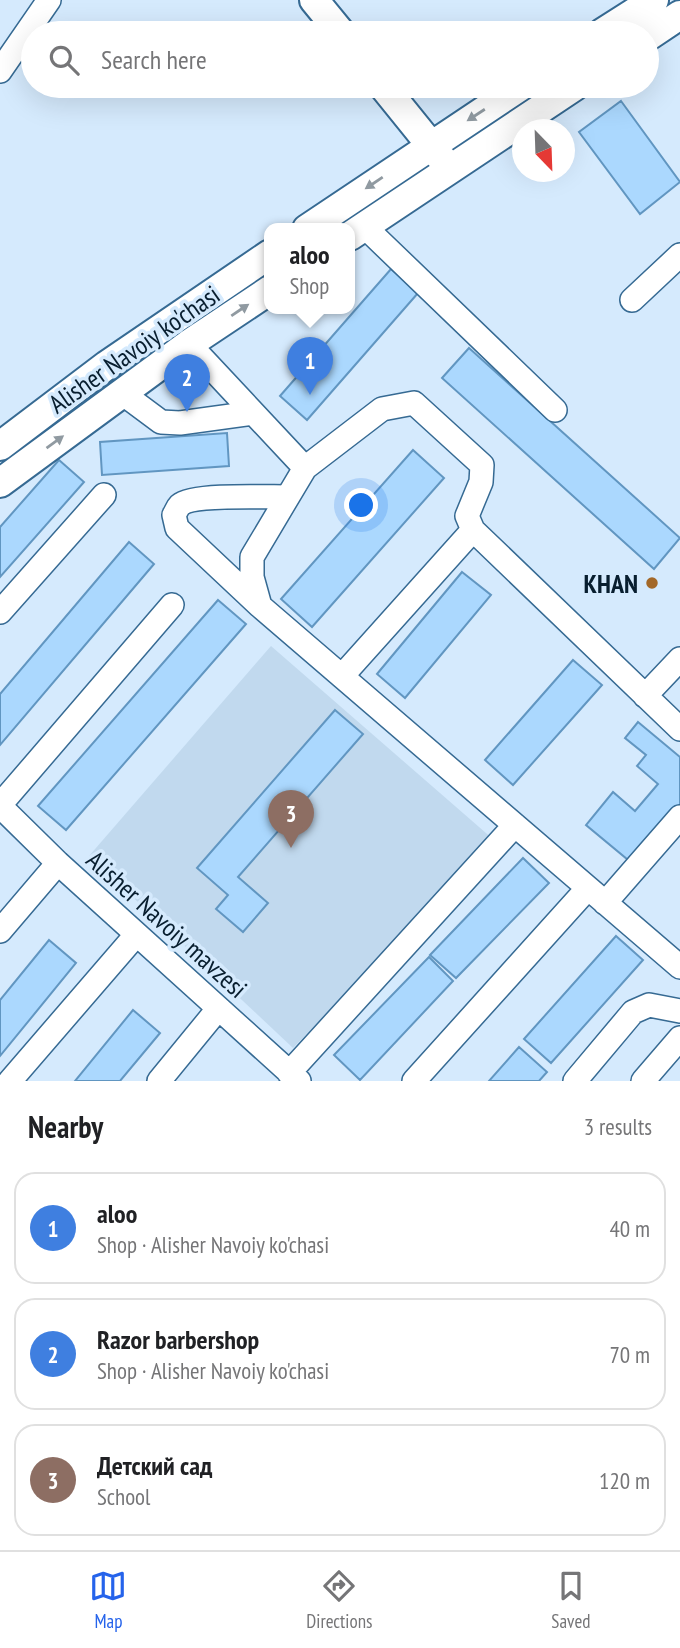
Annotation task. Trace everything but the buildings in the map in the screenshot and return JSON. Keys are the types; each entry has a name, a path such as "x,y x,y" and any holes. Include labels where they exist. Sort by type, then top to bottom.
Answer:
{"main road":[{"path":"314,0 331,21"},
{"path":"619,21 644,3"},
{"path":"659,29 680,15"},
{"path":"393,98 450,170"},
{"path":"316,223 503,98"},
{"path":"358,232 557,98"},
{"name":"Alisher Navoiy ko'chasi","path":"3,438 264,258"},
{"name":"Alisher Navoiy ko'chasi","path":"0,482 188,344 264,294"}],"street":[{"path":"35,21 50,0"},
{"path":"0,71 21,41"},
{"path":"358,232 555,410"},
{"path":"632,300 680,255"},
{"path":"188,344 305,468"},
{"path":"122,393 161,422 180,423 253,413"},
{"path":"260,606 251,577 252,556 285,497 305,468 382,409 414,403 482,465 481,482 467,516 473,530 680,729"},
{"path":"0,612 104,495"},
{"path":"285,497 237,496 189,501 180,505 174,515 177,528 260,606 680,967"},
{"path":"342,676 473,530"},
{"path":"0,806 172,605"},
{"path":"645,696 680,659"},
{"name":"Alisher Navoiy mavzesi","path":"0,806 136,935 294,1077"},
{"path":"414,1081 596,895 680,817"},
{"path":"294,1077 515,825"},
{"path":"0,932 58,863"},
{"path":"10,1081 136,935"},
{"path":"575,1081 634,1012 649,1005 680,1011"},
{"path":"159,1081 218,1009"},
{"path":"643,1081 680,1038"}],"shaded area":[{"path":"271,646 494,840 293,1048 89,856"}],"place":[{"name":"aloo","path":"310,395"},
{"name":"Razor barbershop","path":"187,412"},
{"name":"KHAN","path":"652,583"},
{"name":"Детский сад","path":"291,848"}]}
